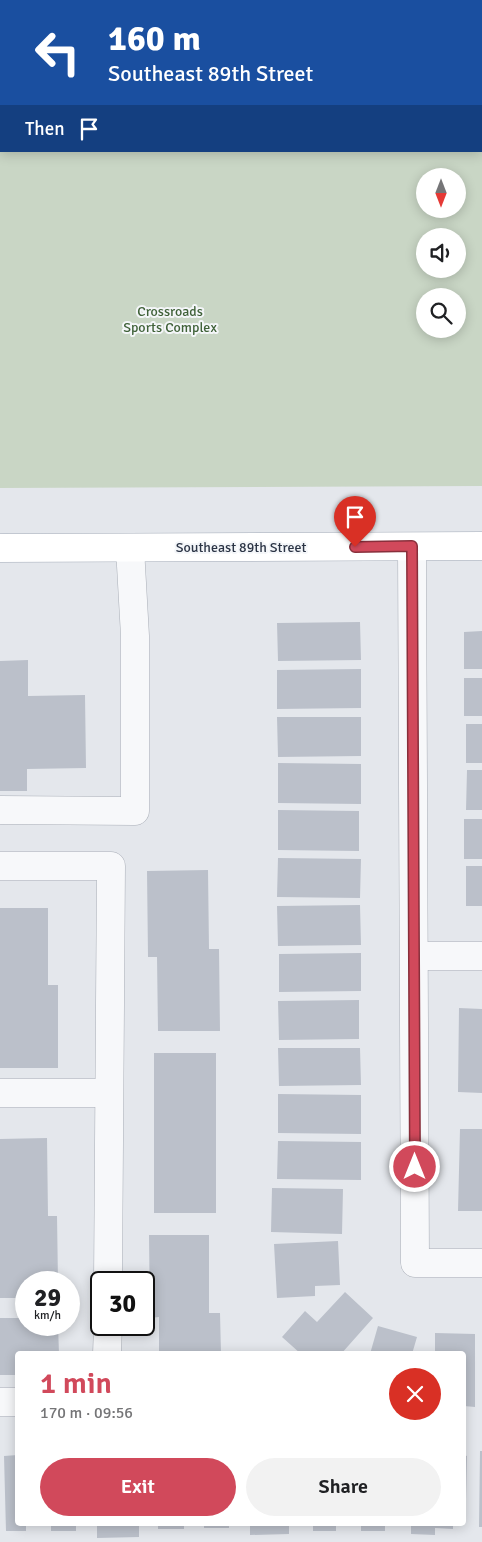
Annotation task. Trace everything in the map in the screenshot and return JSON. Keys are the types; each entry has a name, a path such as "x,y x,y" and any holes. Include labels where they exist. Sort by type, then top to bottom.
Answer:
{"main road":[{"name":"Southeast 89th Street","path":"0,548 482,546"}],"street":[{"path":"412,546 415,1263 482,1263"},
{"path":"0,810 135,811 135,636 130,548"},
{"path":"0,866 111,866 108,1271"},
{"path":"414,956 482,956"},
{"path":"0,1093 109,1093"},
{"path":"107,1351 108,1336"},
{"path":"0,1402 15,1402"}],"green space":[{"name":"Crossroads Sports Complex","path":"0,152 482,152 482,486 0,488"}],"building":[{"path":"360,622 361,660 278,661 277,623"},
{"path":"482,631 482,669 464,669 464,632"},
{"path":"28,660 28,696 85,695 86,768 27,769 27,791 0,791 0,661"},
{"path":"361,669 361,708 277,709 277,670"},
{"path":"464,678 482,678 482,716 464,716"},
{"path":"277,717 361,717 361,756 278,757"},
{"path":"466,724 482,724 482,763 466,763"},
{"path":"278,763 361,764 361,804 278,803"},
{"path":"467,770 482,770 482,810 466,810"},
{"path":"278,810 359,811 359,851 278,850"},
{"path":"464,819 482,819 482,859 464,859"},
{"path":"278,858 361,859 360,898 277,897"},
{"path":"466,866 482,866 482,906 466,906"},
{"path":"208,870 209,949 219,949 220,1031 158,1031 157,957 148,957 147,871"},
{"path":"360,905 361,945 278,946 277,906"},
{"path":"0,908 48,908 48,985 58,985 58,1068 0,1068"},
{"path":"361,953 361,991 279,992 279,954"},
{"path":"359,1000 359,1039 279,1040 278,1001"},
{"path":"459,1008 482,1009 482,1093 458,1092"},
{"path":"278,1048 360,1048 361,1085 279,1086"},
{"path":"154,1053 216,1053 216,1213 154,1213"},
{"path":"278,1094 361,1095 361,1134 278,1133"},
{"path":"460,1129 482,1129 482,1211 458,1211"},
{"path":"47,1138 48,1216 57,1216 58,1271 15,1271 15,1298 0,1298 0,1139"},
{"path":"278,1141 361,1142 361,1180 277,1179"},
{"path":"272,1188 343,1189 342,1234 271,1232"},
{"path":"149,1235 209,1235 209,1313 220,1313 221,1351 159,1351 159,1317 155,1317 155,1271 149,1271"},
{"path":"338,1241 340,1285 315,1286 315,1296 277,1298 274,1244"},
{"path":"345,1292 373,1318 344,1351 298,1351 282,1337 305,1311 317,1322"},
{"path":"0,1318 15,1318 15,1336 58,1336 59,1351 15,1351 15,1375 0,1375"},
{"path":"378,1326 417,1337 413,1351 371,1351"},
{"path":"435,1333 475,1334 475,1407 466,1406 466,1351 435,1351"},
{"path":"480,1451 482,1451 482,1527 479,1527"},
{"path":"15,1455 15,1526 26,1526 26,1531 6,1531 4,1456"},
{"path":"466,1456 467,1456 466,1499"},
{"path":"51,1526 76,1526 76,1531 51,1531"},
{"path":"97,1526 139,1526 139,1537 97,1538"},
{"path":"158,1526 184,1526 184,1529 158,1529"},
{"path":"204,1526 229,1526 229,1528 204,1528"},
{"path":"250,1526 289,1526 289,1534 250,1535"},
{"path":"313,1526 336,1526 336,1531 313,1531"},
{"path":"361,1526 385,1526 385,1531 361,1531"},
{"path":"411,1526 453,1526 453,1529 435,1528 435,1535 411,1534"}],"route":[{"path":"355,547 412,546 415,1167"}]}
